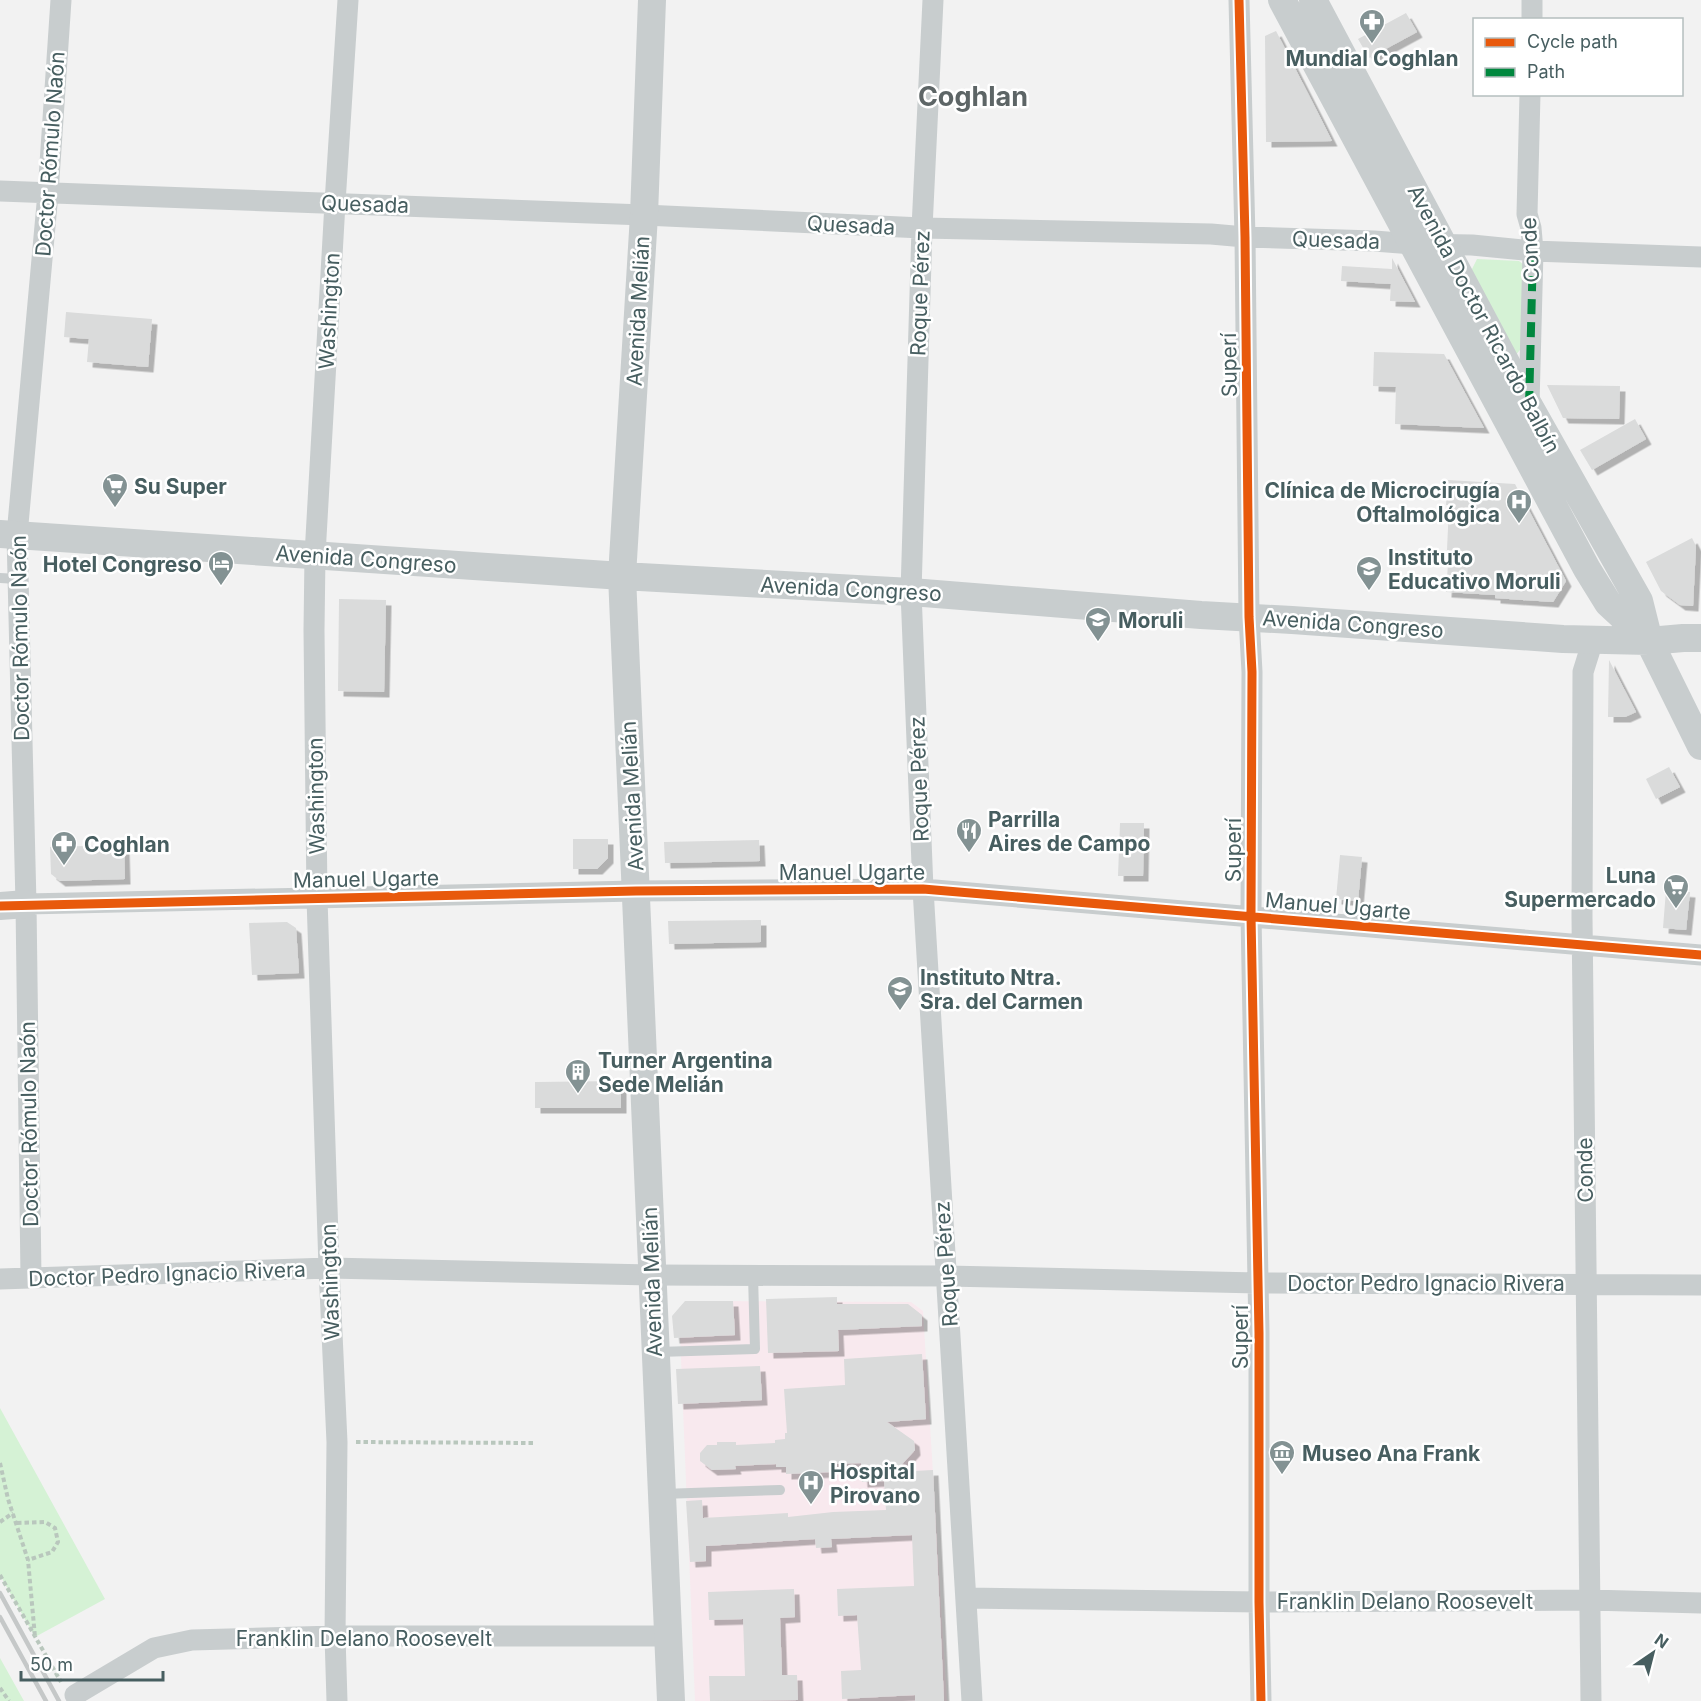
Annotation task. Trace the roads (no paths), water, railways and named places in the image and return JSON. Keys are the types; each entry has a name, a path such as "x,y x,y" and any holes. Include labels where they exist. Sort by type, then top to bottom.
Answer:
{"main road":[{"name":"Avenida Melián","path":"652,0 644,215 622,576 671,1701"},
{"name":"Avenida Doctor Ricardo Balbín","path":"1282,0 1587,569 1608,603 1649,641"},
{"name":"Avenida Doctor Ricardo Balbín","path":"1313,0 1529,406 1639,601 1649,641 1701,746"},
{"name":"Avenida Congreso","path":"8,535 622,576 911,592 1551,639 1649,641 1701,638"},
{"path":"1593,640 1608,603"}],"street":[{"name":"Doctor Rómulo Naón","path":"31,1278 13,905 8,535 48,193 61,0"},
{"name":"Washington","path":"337,1701 335,1636 337,1442 317,898 314,630 315,555 334,202 348,0"},
{"name":"Roque Pérez","path":"933,0 922,228 911,592 923,889 972,1701"},
{"name":"Superí","path":"1239,0 1252,672 1251,916 1258,1283 1261,1701"},
{"path":"1532,0 1532,18"},
{"name":"Conde","path":"1529,406 1533,250 1527,214 1530,96"},
{"name":"Quesada","path":"0,191 334,202 922,228 1211,234 1701,257"},
{"name":"Conde","path":"1591,1701 1582,945 1583,672 1593,640"},
{"name":"Manuel Ugarte","path":"13,905 636,891 923,889 1701,955"},
{"name":"Doctor Pedro Ignacio Rivera","path":"0,1279 330,1269 652,1275 946,1276 1258,1283 1701,1285"},
{"name":"Franklin Delano Roosevelt","path":"966,1598 1259,1602 1590,1600 1701,1603"},
{"name":"Franklin Delano Roosevelt","path":"68,1688 154,1648 192,1640 335,1636 668,1636"}],"lane":[{"path":"655,1352 755,1349 753,1275"},
{"path":"662,1494 780,1490"}],"railway":[{"path":"0,1593 59,1701"},
{"path":"0,1617 46,1701"}],"place":[{"name":"Mundial Coghlan","path":"1372,45"},
{"name":"Su Super","path":"115,509"},
{"name":"Clínica de Microcirugía Oftalmológica","path":"1519,525"},
{"name":"Hotel Congreso","path":"221,587"},
{"name":"Instituto Educativo Moruli","path":"1369,592"},
{"name":"Moruli","path":"1098,643"},
{"name":"Parrilla Aires de Campo","path":"969,854"},
{"name":"Coghlan","path":"64,867"},
{"name":"Luna Supermercado","path":"1676,910"},
{"name":"Instituto Ntra. Sra. del Carmen","path":"900,1012"},
{"name":"Turner Argentina Sede Melián","path":"578,1095"},
{"name":"Museo Ana Frank","path":"1282,1476"},
{"name":"Hospital Pirovano","path":"811,1506"}],"district":[{"name":"Coghlan","path":"973,96"}]}
